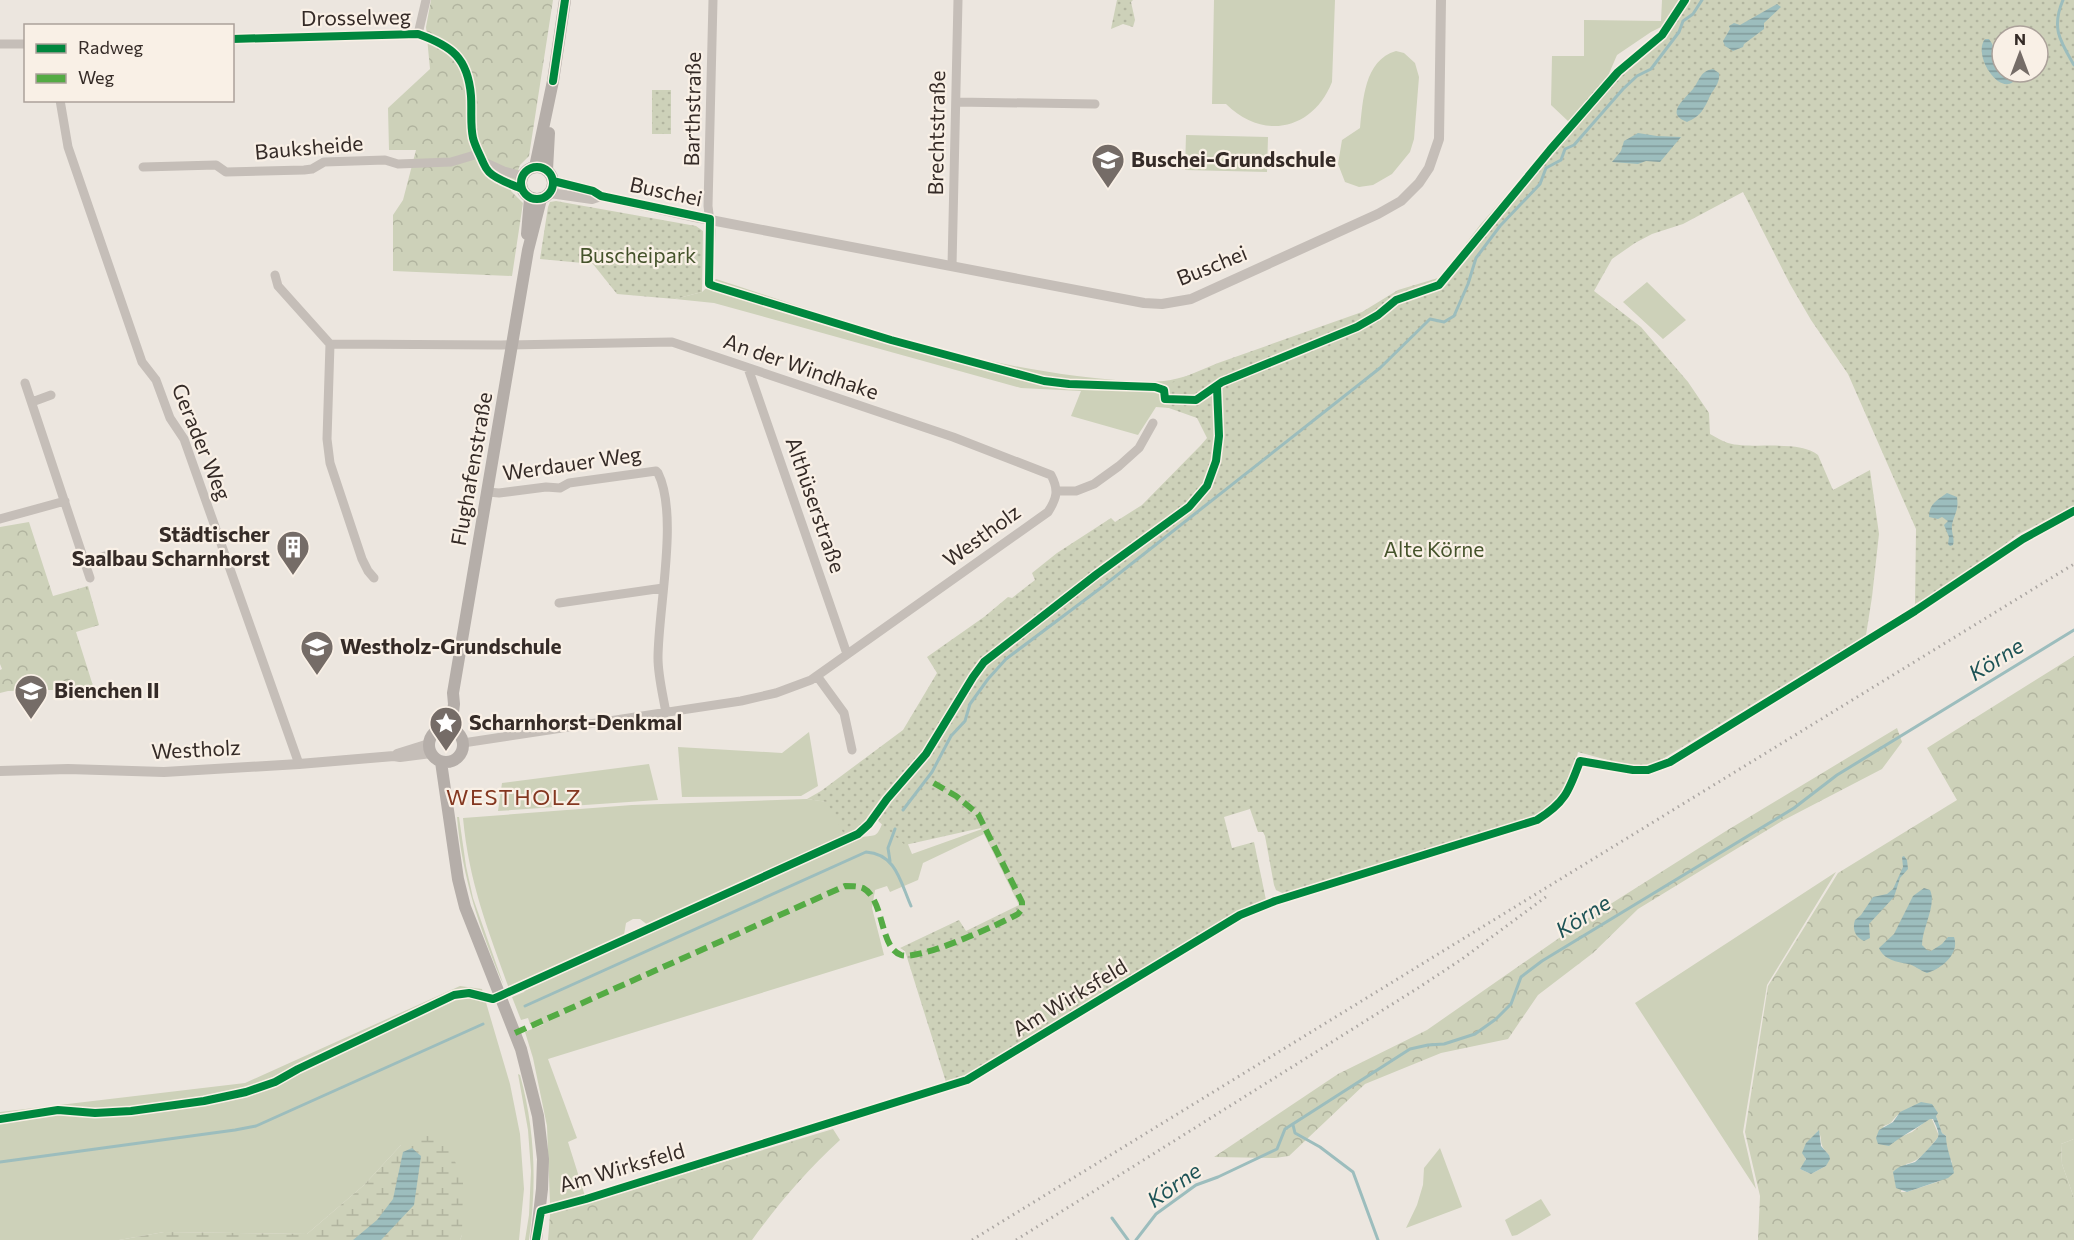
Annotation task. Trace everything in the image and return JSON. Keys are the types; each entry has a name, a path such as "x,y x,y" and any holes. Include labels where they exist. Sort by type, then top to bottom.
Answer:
{"main road":[{"name":"Flughafenstraße","path":"446,729 454,704 453,693 540,185 565,0"},
{"path":"522,176 528,170 540,185"},
{"path":"446,729 458,733 463,743 460,755 447,761 436,760 430,749 432,735 446,729"},
{"path":"447,761 444,788 448,802 458,879 465,907 518,1041 531,1082 538,1116 543,1159 541,1210 536,1240"}],"street":[{"name":"Drosselweg","path":"418,34 426,0"},
{"name":"Barthstraße","path":"710,219 713,0"},
{"name":"Brechtstraße","path":"952,266 958,0"},
{"name":"Buschei","path":"540,185 591,199 601,196 1144,303 1171,304 1191,299 1378,214 1401,201 1419,183 1429,168 1439,139 1441,0"},
{"name":"Drosselweg","path":"234,39 418,34 441,43 455,53 465,66 469,78 473,139 480,157"},
{"path":"0,44 24,44"},
{"name":"Gerader Weg","path":"60,102 68,147 141,362 156,380 170,418 184,439 299,764"},
{"path":"956,102 1095,104"},
{"path":"480,157 504,171 522,176"},
{"path":"480,157 489,172 498,179 540,185"},
{"name":"Bauksheide","path":"143,167 216,165 226,172 304,170 312,169 324,162 385,160 398,164 451,162 480,157"},
{"name":"Buschei","path":"709,284 710,219"},
{"path":"275,275 278,286 330,345 327,439 330,463 362,559 374,578"},
{"name":"An der Windhake","path":"330,345 672,342 953,437 1051,475 1058,491"},
{"name":"Althüserstraße","path":"748,368 847,654"},
{"path":"25,383 90,578"},
{"path":"32,402 51,395"},
{"path":"1058,491 1076,491 1094,484 1139,448 1153,423"},
{"name":"Werdauer Weg","path":"488,492 560,488 569,483 656,471 663,490 667,521 663,588"},
{"name":"Westholz","path":"463,743 765,696 817,676 1048,512 1055,502 1058,491"},
{"path":"0,519 65,501"},
{"path":"86,562 105,556"},
{"path":"559,603 663,588 658,660 666,713"},
{"path":"817,676 844,713 852,750"},
{"name":"Westholz","path":"0,771 68,769 156,773 394,756 399,752 430,749"},
{"name":"Am Wirksfeld","path":"541,1210 594,1197 967,1080 1240,915 1275,901 1537,820 1553,810 1563,800 1580,761"}],"green space":[{"path":"431,0 553,0 529,156 520,165 511,191 523,203 512,276 393,271 393,215 403,200 416,150 389,150 388,108 430,69 426,27"},
{"path":"1117,0 1133,0 1131,2 1135,20 1133,27 1123,24 1111,29"},
{"path":"1214,0 1335,0 1332,82 1324,98 1313,111 1300,120 1286,125 1271,126 1240,116 1226,104 1212,104"},
{"path":"1662,0 1680,0 1661,27 1617,55 1596,104 1436,291 1438,278 1569,122 1551,105 1552,56 1584,56 1584,20 1661,21"},
{"name":"Alte Körne","path":"1682,0 2074,0 2074,506 2017,535 1961,578 1915,604 1916,529 1848,374 1811,320 1790,284 1743,192 1683,224 1652,234 1612,259 1594,291 1641,327 1688,382 1709,413 1710,434 1738,445 1787,446 1810,450 1818,455 1833,490 1870,470 1879,534 1866,635 1656,763 1631,769 1626,765 1578,752 1573,776 1563,795 1540,815 1284,894 1276,890 1274,885 1265,836 1263,832 1258,832 1250,809 1224,817 1232,848 1254,842 1266,900 1229,917 975,1074 946,1082 905,951 900,948 959,920 966,931 1019,905 981,828 905,845 877,820 862,834 855,830 845,836 827,802 807,799 903,730 937,673 927,657 1008,597 1012,598 1035,580 1032,573 1057,553 1111,518 1115,522 1142,505 1201,445 1207,438 1197,418 1166,407 1166,395 1170,383 1218,363 1362,312 1398,290 1438,278 1442,279 1446,270 1480,225 1604,78 1659,35"},
{"path":"1396,51 1404,53 1415,63 1419,77 1414,139 1410,152 1392,174 1373,185 1359,187 1345,182 1338,164 1342,140 1360,128 1364,94 1371,72 1385,56"},
{"path":"652,90 671,90 671,134 652,134"},
{"path":"1186,135 1268,137 1267,172 1185,170"},
{"name":"Buscheipark","path":"556,201 696,226 703,231 702,292 675,299 617,294 593,264 540,259 548,207 550,202"},
{"path":"716,279 939,349 1031,369 1131,381 1164,381 1216,366 1196,410 1156,407 1138,435 1071,416 1081,391 1021,388 714,303 675,299 702,292"},
{"path":"1647,282 1686,320 1663,339 1623,302"},
{"path":"29,522 53,596 88,586 99,625 76,632 94,689 0,693 0,670 2,669 0,664 0,527"},
{"path":"2074,656 2074,1139 2061,1144 2062,1164 2074,1198 2074,1240 1758,1240 1760,1196 1745,1132 1768,986 1838,873 1957,800 1927,748","holes":["1912,1106 1936,1116 1942,1133 1946,1136 1946,1150 1952,1162 1940,1181 1901,1192 1906,1164 1921,1157 1939,1136 1930,1118 1912,1132 1896,1139 1883,1126","1818,1131 1822,1145 1829,1155 1826,1166 1811,1174 1800,1169 1805,1163 1808,1146"]},
{"path":"1897,728 1902,742 1882,769 1782,821 1638,909 1593,953 1538,995 1508,1039 1441,1053 1365,1084 1289,1156 1275,1158 1214,1157 1338,1074 1427,1030 1582,922 1726,831"},
{"path":"809,732 818,786 801,796 682,797 678,747 782,753"},
{"path":"649,764 658,800 498,811 502,783"},
{"path":"807,799 835,803 856,830 649,926 640,919 633,919 626,923 624,935 613,943 513,988 508,986 474,884 463,818 632,805"},
{"path":"457,817 459,817 473,898 504,986 473,903 463,861"},
{"path":"883,822 905,837 912,854 982,829 984,834 923,863 918,880 890,892 887,886 875,890 872,908 884,955 548,1059 577,1138 568,1142 585,1196 554,1205 550,1203 547,1126 533,1058 525,1032 544,1024 540,1020 530,1024 528,1018 521,1020 512,997 861,837 875,835"},
{"path":"1836,872 1767,985 1743,1132 1756,1189 1635,1003"},
{"path":"460,986 482,989 510,1084 520,1134 524,1189 519,1240 460,1240 462,1235 401,1145 364,1185 307,1234 164,1232 119,1240 0,1240 0,1112 245,1083"},
{"path":"518,1074 525,1095 532,1136 534,1177 529,1240 525,1240 529,1215 531,1171 528,1130"},
{"path":"833,1129 840,1140 793,1188 752,1240 548,1240 550,1214"},
{"path":"426,1136 445,1137 463,1181 460,1240 119,1240 164,1232 307,1234 364,1185 401,1145"},
{"path":"2074,1139 2074,1198 2062,1164 2061,1144"},
{"path":"1440,1148 1462,1207 1406,1228 1423,1185 1424,1168"},
{"path":"1541,1199 1551,1215 1512,1236 1505,1220"}],"water":[{"path":"1777,4 1781,7 1764,23 1764,29 1743,47 1733,51 1725,46 1723,41 1730,29 1729,26 1734,23 1740,25"},
{"path":"1985,39 1989,39 1990,73 1982,56"},
{"path":"1713,69 1719,73 1719,80 1704,108 1699,115 1687,122 1680,119 1677,115 1678,106 1703,74"},
{"path":"1638,133 1681,137 1660,162 1646,161 1638,164 1612,162 1621,151 1624,141"},
{"path":"1947,493 1957,497 1957,509 1952,525 1953,545 1950,546 1944,525 1948,521 1942,517 1938,519 1929,517 1932,506"},
{"path":"1904,856 1908,869 1900,878 1894,897 1869,924 1870,938 1864,941 1855,932 1855,920 1873,897 1887,894 1893,889 1903,867 1902,857"},
{"path":"1924,888 1930,890 1932,903 1922,945 1931,951 1948,937 1954,937 1955,943 1948,960 1927,973 1887,958 1879,948 1894,934 1913,896"},
{"path":"1921,1102 1932,1104 1938,1113 1936,1116 1942,1133 1946,1136 1954,1173 1948,1178 1907,1192 1896,1188 1893,1172 1915,1162 1937,1139 1937,1128 1933,1119 1889,1146 1878,1144 1876,1138 1879,1130 1893,1122 1900,1112"},
{"path":"1819,1130 1821,1146 1830,1159 1826,1166 1811,1174 1800,1169 1806,1159 1802,1153 1806,1143"},
{"path":"412,1148 421,1156 414,1205 381,1240 353,1240 377,1220 393,1199 403,1152"}],"waterway":[{"name":"Alte Körne","path":"903,810 932,772 951,736 965,721 970,704 1006,659 1102,587 1380,368 1430,319 1444,322 1454,316 1476,258 1500,226 1540,184 1546,168 1561,160 1565,149 1574,145 1623,89 1637,76 1651,69 1679,32 1683,21 1693,14 1702,0"},
{"path":"2063,0 2059,10 2059,34 2074,65"},
{"name":"Körne","path":"1136,1240 1156,1214 1196,1185 1277,1149 1285,1129 1410,1049 1444,1044 1475,1034 1496,1019 1511,1004 1521,977 1542,961 1794,808 1837,775 2074,630"},
{"name":"Alte Körne","path":"890,861 888,848 895,829"},
{"path":"525,1006 866,852 876,854 891,863 900,878 911,906"},
{"path":"0,1162 256,1126 483,1024"},
{"path":"1293,1125 1295,1133 1320,1147 1353,1172 1378,1240"},
{"path":"1112,1218 1128,1240"}],"railway":[{"path":"972,1240 2074,564"},
{"path":"1016,1240 1418,988 1462,959 1547,896"}],"marked path":[{"path":"515,1033 845,886 861,887 870,894 879,912 889,943 901,955 924,953 978,933 1018,914 1022,909 1022,902 978,814 956,796 932,782"}],"cycle path":[{"path":"553,81 565,0"},
{"path":"553,181 593,191 601,196 710,219 709,284 714,286 891,340 1044,381 1155,387 1164,390 1165,399 1196,400 1222,382 1357,327 1378,315 1396,300 1439,285 1550,150 1618,72 1662,35 1685,0"},
{"path":"234,39 418,34 440,43 456,55 466,72 471,96 473,138 486,168 504,182 522,189"},
{"path":"537,167 549,171 553,183 549,195 537,199 525,195 521,183 525,171 537,167"},
{"path":"0,1119 58,1110 95,1113 131,1111 204,1101 246,1092 275,1082 454,995 469,993 493,999 858,834 869,824 887,799 926,754 984,662 1097,574 1189,507 1207,486 1216,461 1219,436 1217,387"},
{"path":"536,1240 541,1211 967,1080 1240,915 1275,901 1537,820 1560,802 1573,780 1580,761 1633,770 1648,770 1670,762 1915,611 2023,539 2074,511"}],"place":[{"name":"Buschei-Grundschule","path":"1108,189"},
{"name":"Städtischer Saalbau Scharnhorst","path":"293,576"},
{"name":"Westholz-Grundschule","path":"317,676"},
{"name":"Bienchen II","path":"31,720"},
{"name":"Scharnhorst-Denkmal","path":"446,752"}],"district":[{"name":"WESTHOLZ","path":"514,797"}]}
